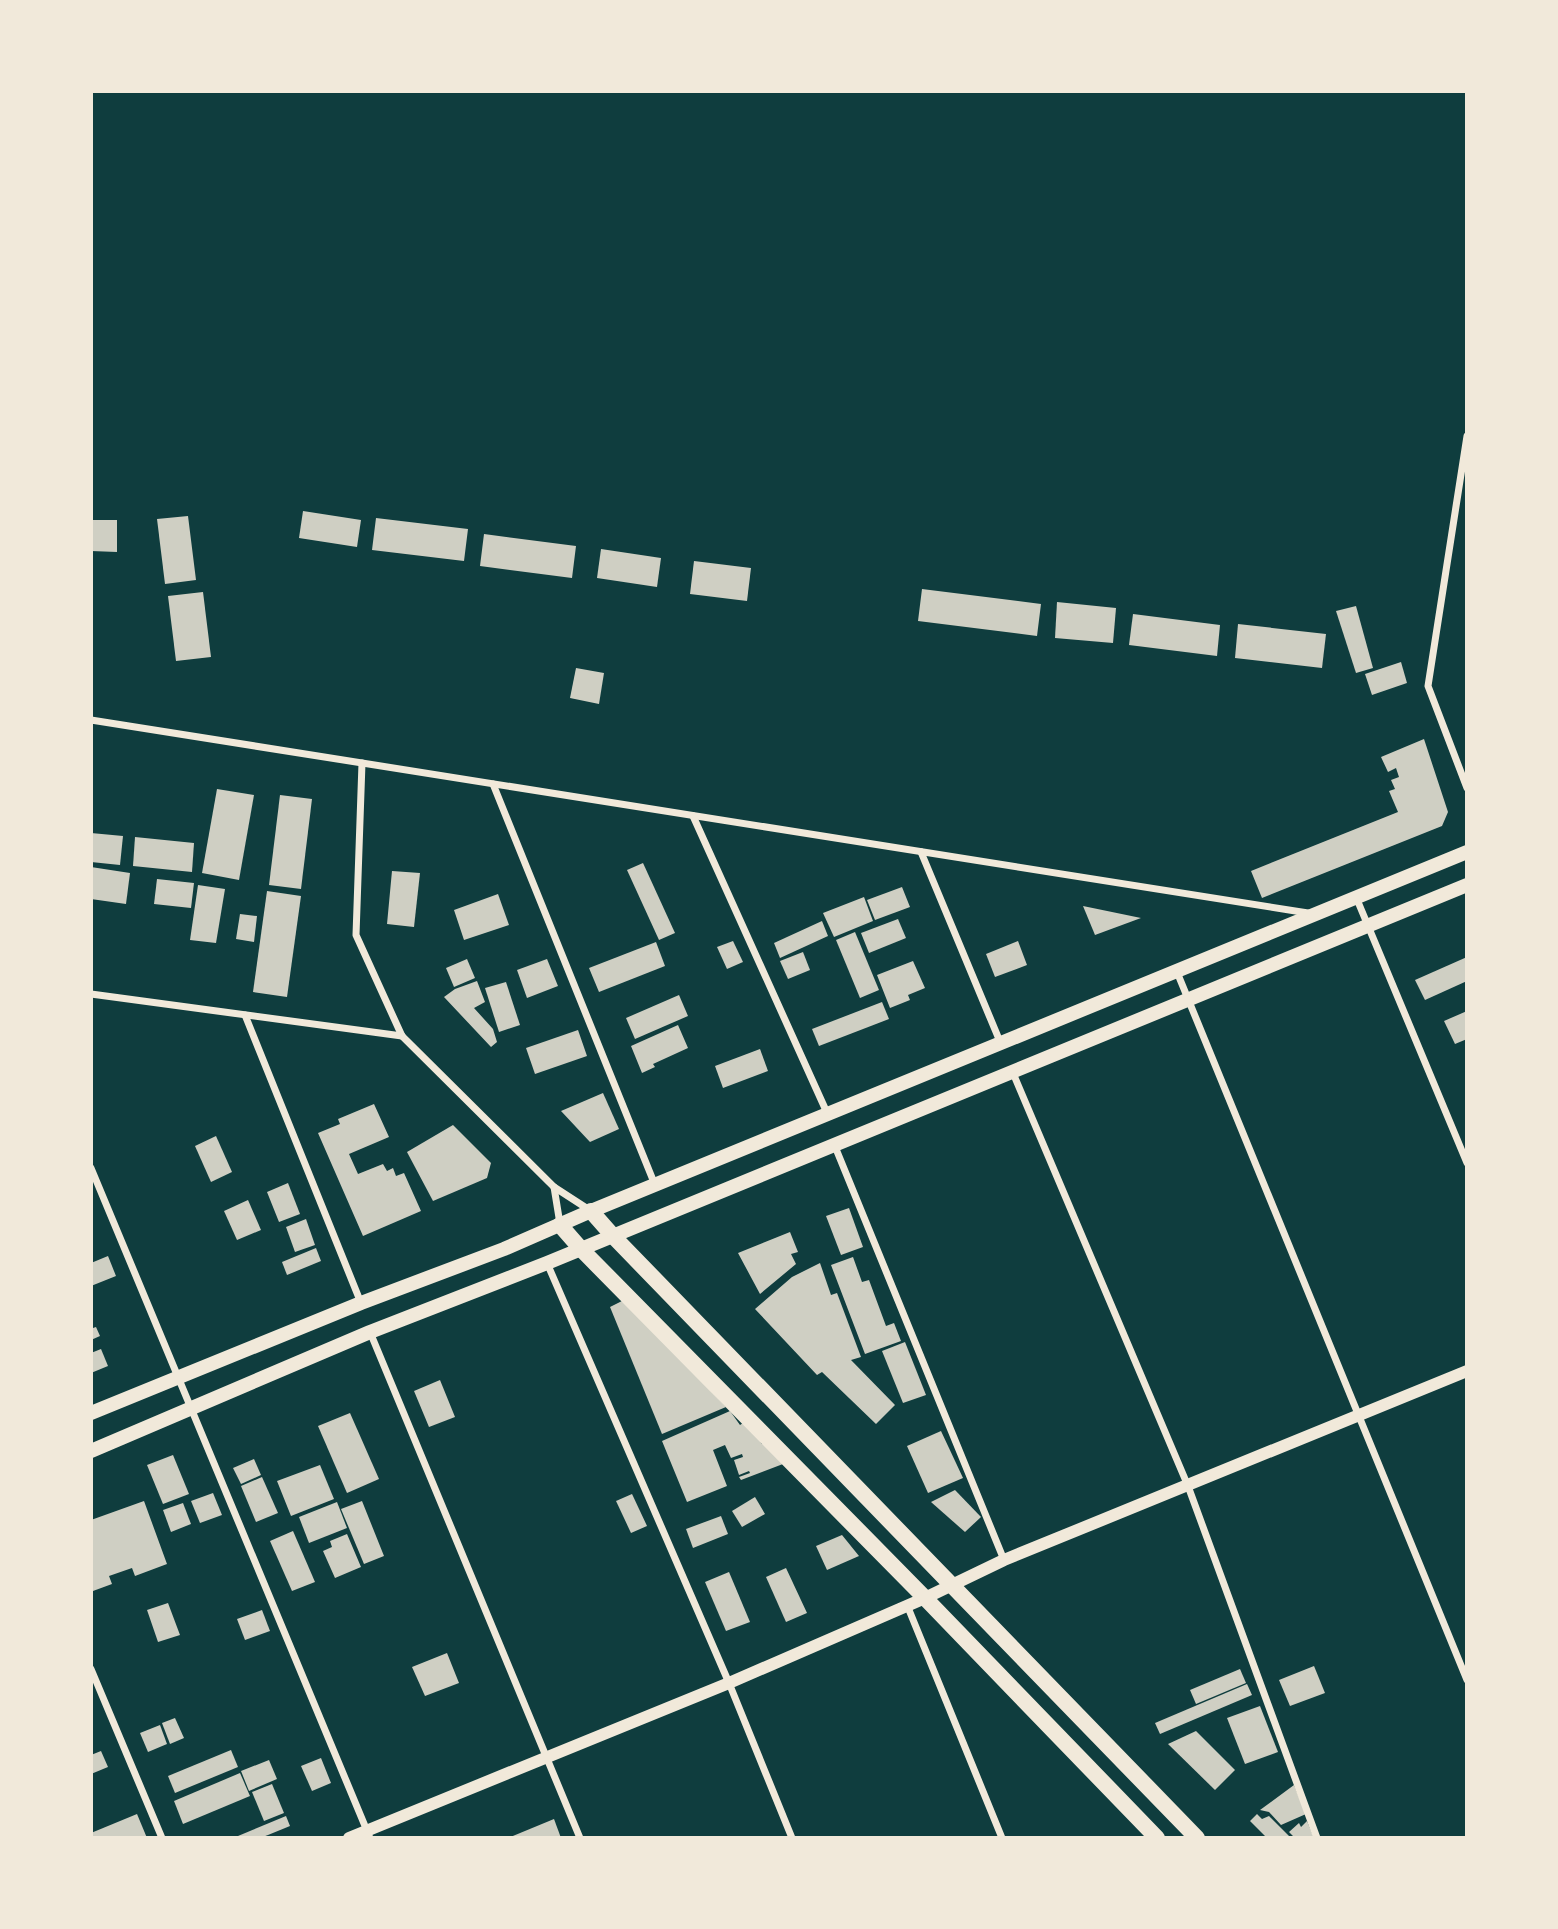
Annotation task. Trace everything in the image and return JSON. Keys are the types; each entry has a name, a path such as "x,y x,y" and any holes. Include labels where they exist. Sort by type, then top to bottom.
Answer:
{"main road":[{"path":"91,1413 361,1303 504,1249 1467,852"},
{"path":"91,1451 370,1332 547,1263 1467,885"},
{"path":"592,1212 612,1236 1197,1838"},
{"path":"560,1225 1157,1838"}],"street":[{"path":"1467,436 1428,686 1467,788"},
{"path":"91,720 1316,915"},
{"path":"362,763 356,935 402,1036 554,1187 592,1212"},
{"path":"493,784 655,1185"},
{"path":"693,816 829,1116"},
{"path":"920,852 1001,1044"},
{"path":"1356,897 1467,1163"},
{"path":"1177,972 1467,1680"},
{"path":"91,994 402,1036"},
{"path":"245,1015 361,1303"},
{"path":"1013,1073 1188,1486 1318,1838"},
{"path":"834,1144 1004,1560"},
{"path":"91,1168 368,1834"},
{"path":"554,1187 560,1225"},
{"path":"547,1263 729,1683 792,1838"},
{"path":"370,1332 580,1838"},
{"path":"349,1838 368,1834 729,1683 925,1598 1004,1560 1467,1371"},
{"path":"907,1605 1002,1838"},
{"path":"91,1668 162,1838"}],"building":[{"path":"303,511 361,520 357,547 299,538"},
{"path":"188,516 196,580 165,584 157,519"},
{"path":"376,518 468,529 464,561 372,550"},
{"path":"91,520 117,520 117,552 91,551"},
{"path":"484,534 576,546 572,578 480,566"},
{"path":"601,549 661,558 657,587 597,578"},
{"path":"694,561 751,568 747,601 690,594"},
{"path":"922,589 1041,604 1037,636 918,621"},
{"path":"203,592 211,657 176,661 168,596"},
{"path":"1057,602 1116,608 1113,643 1055,638"},
{"path":"1356,606 1373,668 1356,673 1336,611"},
{"path":"1133,614 1220,625 1217,656 1129,645"},
{"path":"1238,624 1326,634 1322,668 1235,658"},
{"path":"1401,662 1407,683 1372,695 1365,674"},
{"path":"576,668 604,673 599,704 570,698"},
{"path":"1424,739 1448,812 1442,826 1262,898 1251,871 1398,812 1389,791 1395,789 1391,780 1399,777 1396,768 1388,772 1381,757"},
{"path":"217,789 254,795 239,880 202,873"},
{"path":"280,795 312,799 301,889 269,885"},
{"path":"91,833 123,836 120,865 91,862"},
{"path":"135,837 194,843 192,872 133,866"},
{"path":"643,863 675,933 659,940 627,870"},
{"path":"91,867 130,873 126,904 91,899"},
{"path":"392,871 420,873 414,927 387,924"},
{"path":"157,879 194,883 191,908 154,904"},
{"path":"198,885 225,889 216,943 190,940"},
{"path":"902,887 910,907 875,920 867,900"},
{"path":"267,891 301,896 287,997 253,992"},
{"path":"498,894 509,925 464,940 454,910"},
{"path":"864,897 873,921 834,937 823,913"},
{"path":"1083,906 1141,918 1095,935"},
{"path":"240,914 257,916 254,942 236,939"},
{"path":"898,919 906,938 869,953 861,933"},
{"path":"822,921 828,936 780,958 774,943"},
{"path":"855,932 879,990 860,998 836,940"},
{"path":"733,941 743,962 727,969 717,947"},
{"path":"1018,941 1027,965 995,977 986,954"},
{"path":"656,942 665,966 599,992 589,968"},
{"path":"803,952 810,970 788,979 780,961"},
{"path":"1467,957 1467,981 1425,1000 1415,980"},
{"path":"467,959 475,978 454,987 446,968"},
{"path":"547,959 558,986 527,998 517,970"},
{"path":"913,961 925,988 908,995 910,1000 890,1008 877,975"},
{"path":"477,981 485,1002 474,1008 493,1029 497,1042 491,1047 444,997 455,989"},
{"path":"506,982 520,1025 499,1032 485,988"},
{"path":"679,995 688,1016 635,1039 626,1018"},
{"path":"882,1002 889,1019 819,1046 812,1029"},
{"path":"1467,1011 1467,1039 1455,1044 1444,1021"},
{"path":"678,1025 688,1048 653,1064 655,1067 642,1073 631,1046"},
{"path":"578,1030 587,1056 535,1074 526,1048"},
{"path":"760,1049 768,1071 723,1088 715,1066"},
{"path":"603,1093 619,1129 590,1142 561,1111"},
{"path":"374,1104 389,1137 349,1154 358,1174 383,1164 387,1171 393,1168 396,1176 404,1173 421,1211 363,1236 318,1133 340,1124 338,1119"},
{"path":"453,1125 491,1163 487,1178 433,1201 407,1152"},
{"path":"216,1136 232,1172 211,1182 195,1146"},
{"path":"288,1183 300,1214 279,1222 267,1192"},
{"path":"248,1200 261,1230 237,1240 224,1211"},
{"path":"849,1208 863,1247 841,1255 826,1216"},
{"path":"306,1219 315,1245 295,1252 286,1227"},
{"path":"790,1232 798,1252 791,1254 796,1264 760,1294 738,1253"},
{"path":"316,1248 321,1261 287,1275 282,1262"},
{"path":"108,1256 116,1276 91,1286 91,1263"},
{"path":"853,1257 862,1282 869,1280 886,1326 894,1323 901,1341 865,1354 831,1265"},
{"path":"820,1263 831,1295 837,1293 861,1357 851,1360 895,1405 876,1424 822,1372 817,1375 755,1309 792,1277"},
{"path":"624,1300 726,1407 662,1434 610,1307"},
{"path":"91,1323 100,1336 91,1340"},
{"path":"905,1342 926,1395 903,1403 882,1351"},
{"path":"101,1349 108,1366 91,1373 91,1353"},
{"path":"440,1380 455,1417 429,1427 414,1391"},
{"path":"730,1411 740,1425 746,1421 762,1444 765,1442 783,1464 741,1480 739,1477 750,1473 749,1471 739,1475 734,1460 743,1457 742,1454 731,1458 725,1445 713,1450 727,1486 687,1502 662,1441"},
{"path":"350,1413 379,1479 347,1493 318,1426"},
{"path":"941,1431 963,1478 928,1493 907,1446"},
{"path":"173,1455 189,1494 163,1504 147,1465"},
{"path":"254,1459 261,1475 241,1484 233,1468"},
{"path":"320,1465 334,1499 291,1516 277,1481"},
{"path":"262,1477 278,1513 256,1522 241,1486"},
{"path":"955,1490 981,1517 965,1532 931,1502"},
{"path":"213,1493 222,1515 200,1523 191,1501"},
{"path":"632,1494 647,1526 631,1533 616,1501"},
{"path":"755,1497 765,1514 742,1527 732,1511"},
{"path":"144,1501 167,1564 135,1576 132,1568 109,1576 112,1584 93,1591 91,1520"},
{"path":"362,1501 384,1556 364,1564 341,1509"},
{"path":"337,1502 347,1528 309,1543 299,1517"},
{"path":"183,1503 191,1524 171,1532 163,1510"},
{"path":"721,1516 728,1534 693,1548 686,1529"},
{"path":"293,1531 315,1582 292,1591 270,1541"},
{"path":"347,1534 361,1567 335,1578 323,1551 332,1547 330,1541"},
{"path":"842,1535 859,1556 827,1570 816,1546"},
{"path":"786,1568 807,1613 786,1622 766,1577"},
{"path":"729,1572 750,1622 726,1631 705,1582"},
{"path":"168,1603 180,1635 158,1642 147,1610"},
{"path":"262,1610 270,1631 245,1640 237,1619"},
{"path":"447,1653 459,1683 425,1696 412,1667"},
{"path":"1314,1666 1325,1693 1290,1706 1279,1680"},
{"path":"1240,1669 1246,1683 1196,1704 1190,1690"},
{"path":"1247,1684 1252,1695 1160,1734 1155,1723"},
{"path":"1260,1706 1278,1752 1245,1764 1227,1718"},
{"path":"175,1718 184,1738 170,1744 162,1723"},
{"path":"160,1725 167,1744 148,1752 140,1733"},
{"path":"1196,1731 1235,1770 1215,1790 1168,1744"},
{"path":"231,1750 238,1767 175,1793 168,1776"},
{"path":"101,1751 108,1767 91,1774 91,1755"},
{"path":"321,1758 331,1783 312,1791 301,1766"},
{"path":"269,1760 277,1779 249,1791 241,1771"},
{"path":"240,1773 250,1796 183,1824 174,1801"},
{"path":"272,1784 284,1813 264,1821 252,1792"},
{"path":"1294,1785 1306,1814 1281,1825 1269,1812 1260,1810"},
{"path":"137,1814 147,1838 91,1838 91,1833"},
{"path":"1257,1814 1262,1819 1269,1816 1291,1838 1267,1838 1250,1821"},
{"path":"286,1816 290,1826 260,1838 238,1838 238,1836"},
{"path":"554,1819 561,1838 508,1838"},
{"path":"1307,1821 1314,1838 1295,1838 1289,1832 1299,1823 1301,1827"}]}
